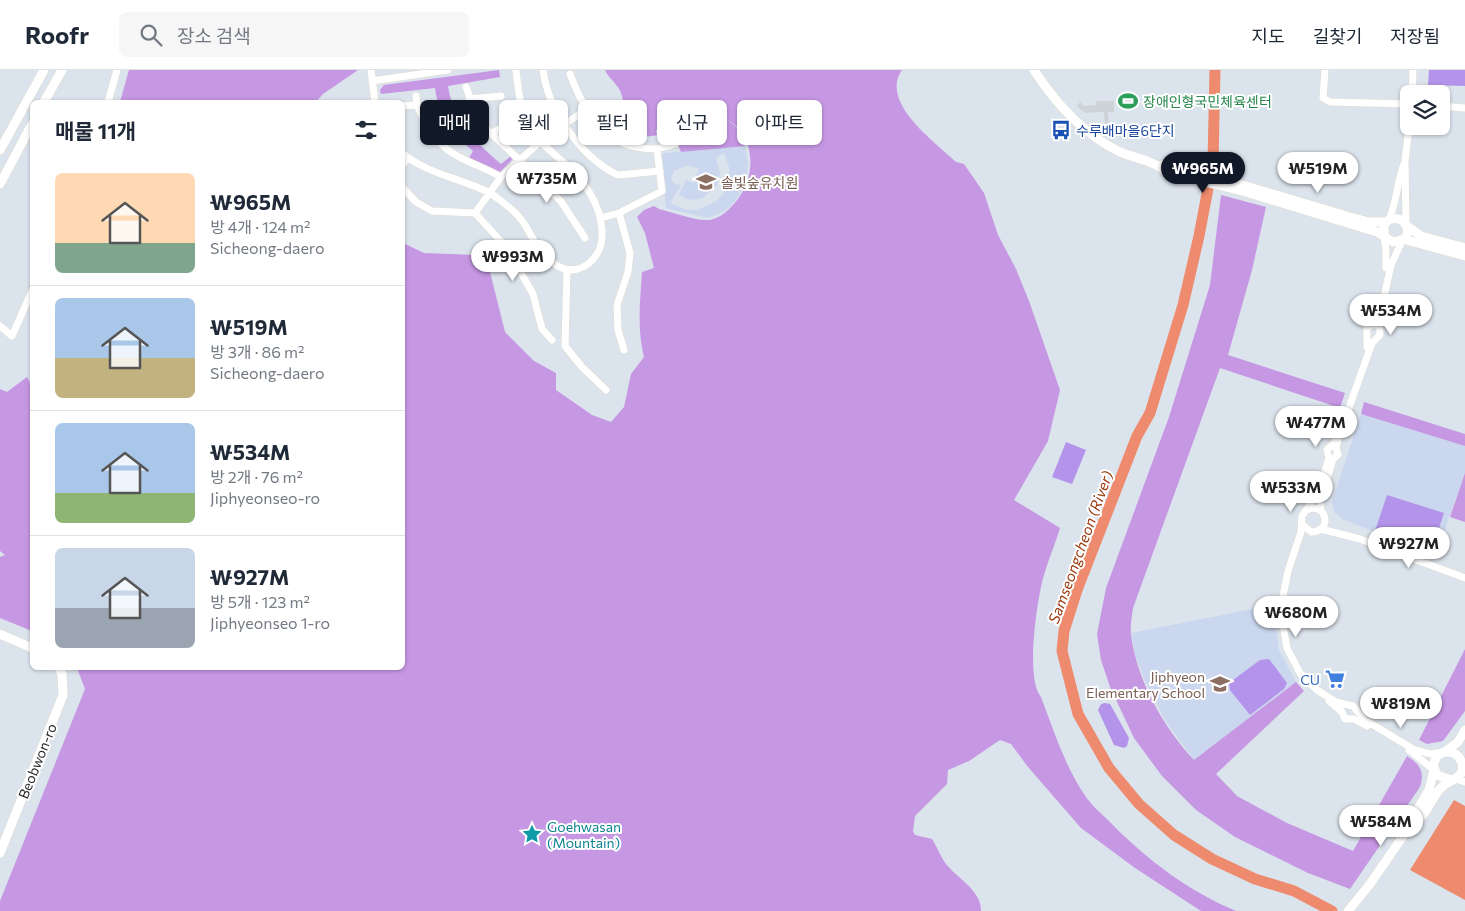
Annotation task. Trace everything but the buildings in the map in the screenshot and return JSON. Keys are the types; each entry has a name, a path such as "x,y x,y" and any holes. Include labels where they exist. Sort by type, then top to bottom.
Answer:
{"street":[{"path":"0,150 44,70"},
{"path":"45,100 62,70"},
{"path":"109,100 117,70"},
{"path":"371,70 374,100"},
{"path":"372,81 448,70"},
{"path":"516,70 521,100"},
{"path":"543,70 551,100"},
{"path":"1034,70 1052,96 1071,118 1095,137 1140,160 1369,222 1399,218 1421,236 1465,248"},
{"path":"1324,70 1324,98 1330,102 1400,104"},
{"path":"1412,85 1413,70"},
{"path":"570,74 581,100"},
{"path":"466,87 480,122 562,203 585,238"},
{"path":"416,96 416,105 432,134 446,150 501,177"},
{"path":"469,98 501,96"},
{"path":"405,106 416,105"},
{"path":"1450,107 1465,108"},
{"path":"568,123 578,115"},
{"path":"0,184 30,128"},
{"path":"491,134 499,129"},
{"path":"568,130 588,152 612,173 625,175 660,171"},
{"path":"1376,325 1391,265 1403,239 1407,235 1405,161 1408,135"},
{"path":"476,213 488,192 501,177 536,145"},
{"path":"405,156 455,181 488,192 512,209 527,228 540,254 566,270 584,266 600,250 602,236 601,218 585,187 568,166 545,145"},
{"path":"627,145 638,148 657,149 671,145"},
{"path":"601,218 619,213 662,191 657,149"},
{"path":"1372,338 1381,333 1376,325 1387,261 1382,228 1396,205 1399,177 1405,161"},
{"path":"1247,189 1367,228 1393,242 1403,239 1465,256"},
{"path":"405,190 423,208 432,211 476,213 498,236 517,267 533,294 542,329 552,340"},
{"path":"619,213 630,253 628,272 617,305 618,330 624,350"},
{"path":"517,267 540,254"},
{"path":"566,270 565,346 582,368 606,390"},
{"path":"0,326 12,336 30,296"},
{"path":"1376,325 1367,328 1372,338 1367,357 1334,448 1327,450 1331,458 1320,502 1321,510 1326,519 1336,528 1360,539 1465,578"},
{"path":"1331,458 1318,493 1302,516 1302,524 1287,579 1282,614 1287,648 1300,673 1342,712 1347,720 1356,716 1413,749 1430,754 1445,751 1456,752 1464,760 1462,773 1436,794 1420,820 1412,824"},
{"path":"1306,510 1314,508 1321,510"},
{"path":"1322,529 1326,519"},
{"path":"1302,524 1311,532"},
{"path":"1287,579 1304,540 1311,532 1322,529 1360,539"},
{"path":"0,634 30,647"},
{"name":"Beobwon-ro","path":"0,853 62,695 62,674 60,670"},
{"path":"1322,693 1347,706 1353,706 1356,716 1410,751 1434,770 1440,778 1465,782"},
{"path":"1342,712 1347,706"},
{"path":"1348,911 1370,884 1412,824 1414,815 1429,790 1434,770 1434,760 1458,742 1465,730"}],"shaded area":[{"path":"129,70 358,70 323,94 318,100 121,100"},
{"path":"499,70 500,77 448,86 452,100 437,100 435,88 381,94 380,90 384,85"},
{"path":"605,70 902,70 897,82 898,95 903,108 935,144 956,162 964,164 984,193 998,235 1016,269 1029,301 1060,390 1048,441 1014,500 1060,528 1047,565 1039,598 1033,661 1036,688 1055,736 1072,774 1086,797 1124,836 1168,873 1201,894 1236,911 1201,911 1135,868 1081,828 1028,767 1011,744 1000,740 969,761 948,770 947,784 915,816 913,831 915,835 932,839 946,864 978,897 981,911 0,911 0,901 85,689 78,670 405,670 405,244 424,253 477,255 490,272 505,332 534,361 556,373 556,390 592,415 611,422 624,407 631,374 644,357 640,325 642,272 654,268 645,233 637,217 644,210 654,206 684,216 711,220 724,214 742,193 748,178 750,163 748,145 822,145 822,100 737,100 737,128 727,120 727,100 657,100 657,135 647,136 647,100 622,100 616,84"},
{"path":"1429,70 1465,70 1465,86 1428,85"},
{"path":"1096,101 1114,101 1114,112 1108,112 1109,128 1105,128 1104,112 1085,113 1077,106 1080,102 1084,106 1096,105"},
{"path":"727,120 737,129 737,145 745,146 681,152 678,145 727,145"},
{"path":"467,145 480,145 501,164 511,156 512,160 499,173 469,158 473,151"},
{"name":"솔빛숲유치원","path":"745,146 748,163 745,184 735,201 725,211 708,218 666,208 661,155 665,153","holes":["724,153 729,167 729,179 723,194 717,201 697,210 686,210 670,203 681,185 675,184 671,179 674,171 688,165 699,169 693,183 686,180 679,195 689,200 703,198 717,185 720,173 716,158"]},
{"path":"1221,195 1266,207 1252,270 1228,355 1345,393 1340,408 1220,368 1133,608 1131,635 1134,652 1145,686 1153,702 1172,733 1194,760 1296,682 1304,691 1216,774 1237,796 1287,823 1353,851 1407,756 1418,765 1422,773 1420,787 1350,889 1308,873 1235,837 1196,810 1162,776 1134,738 1110,687 1101,660 1097,634 1106,588 1169,417 1210,285"},
{"path":"27,377 30,383 30,630 0,618 0,557 5,555 0,551 0,389 7,392"},
{"path":"1364,402 1465,434 1465,446 1361,414"},
{"path":"1361,414 1465,446 1465,473 1435,556 1342,519 1334,511 1332,502"},
{"path":"1066,442 1086,450 1072,484 1052,477"},
{"path":"1465,473 1465,522 1450,517"},
{"path":"1387,495 1444,513 1432,549 1375,531"},
{"name":"Jiphyeon Elementary School","path":"1273,605 1279,650 1296,682 1194,760 1165,720 1147,685 1136,658 1131,633"},
{"path":"1465,649 1465,711 1443,741 1427,744 1419,740"},
{"path":"1269,659 1287,683 1284,689 1250,715 1230,690 1229,683 1260,660"},
{"path":"1101,704 1110,704 1129,738 1127,746 1124,748 1114,745 1098,710"},
{"path":"1454,800 1465,806 1465,900 1410,870"}],"waterway":[{"name":"Samseongcheon (River)","path":"1215,70 1213,162 1183,305 1150,413 1137,436 1077,590 1064,631 1062,651 1078,714 1109,768 1139,804 1174,835 1212,859 1255,879 1294,891 1332,911"}],"place":[{"name":"장애인형국민체육센터","path":"1128,101"},
{"name":"수루배마을6단지","path":"1061,130"},
{"name":"솔빛숲유치원","path":"706,182"},
{"name":"CU","path":"1335,679"},
{"name":"Jiphyeon Elementary School","path":"1220,684"},
{"name":"Goehwasan (Mountain)","path":"532,834"}]}
